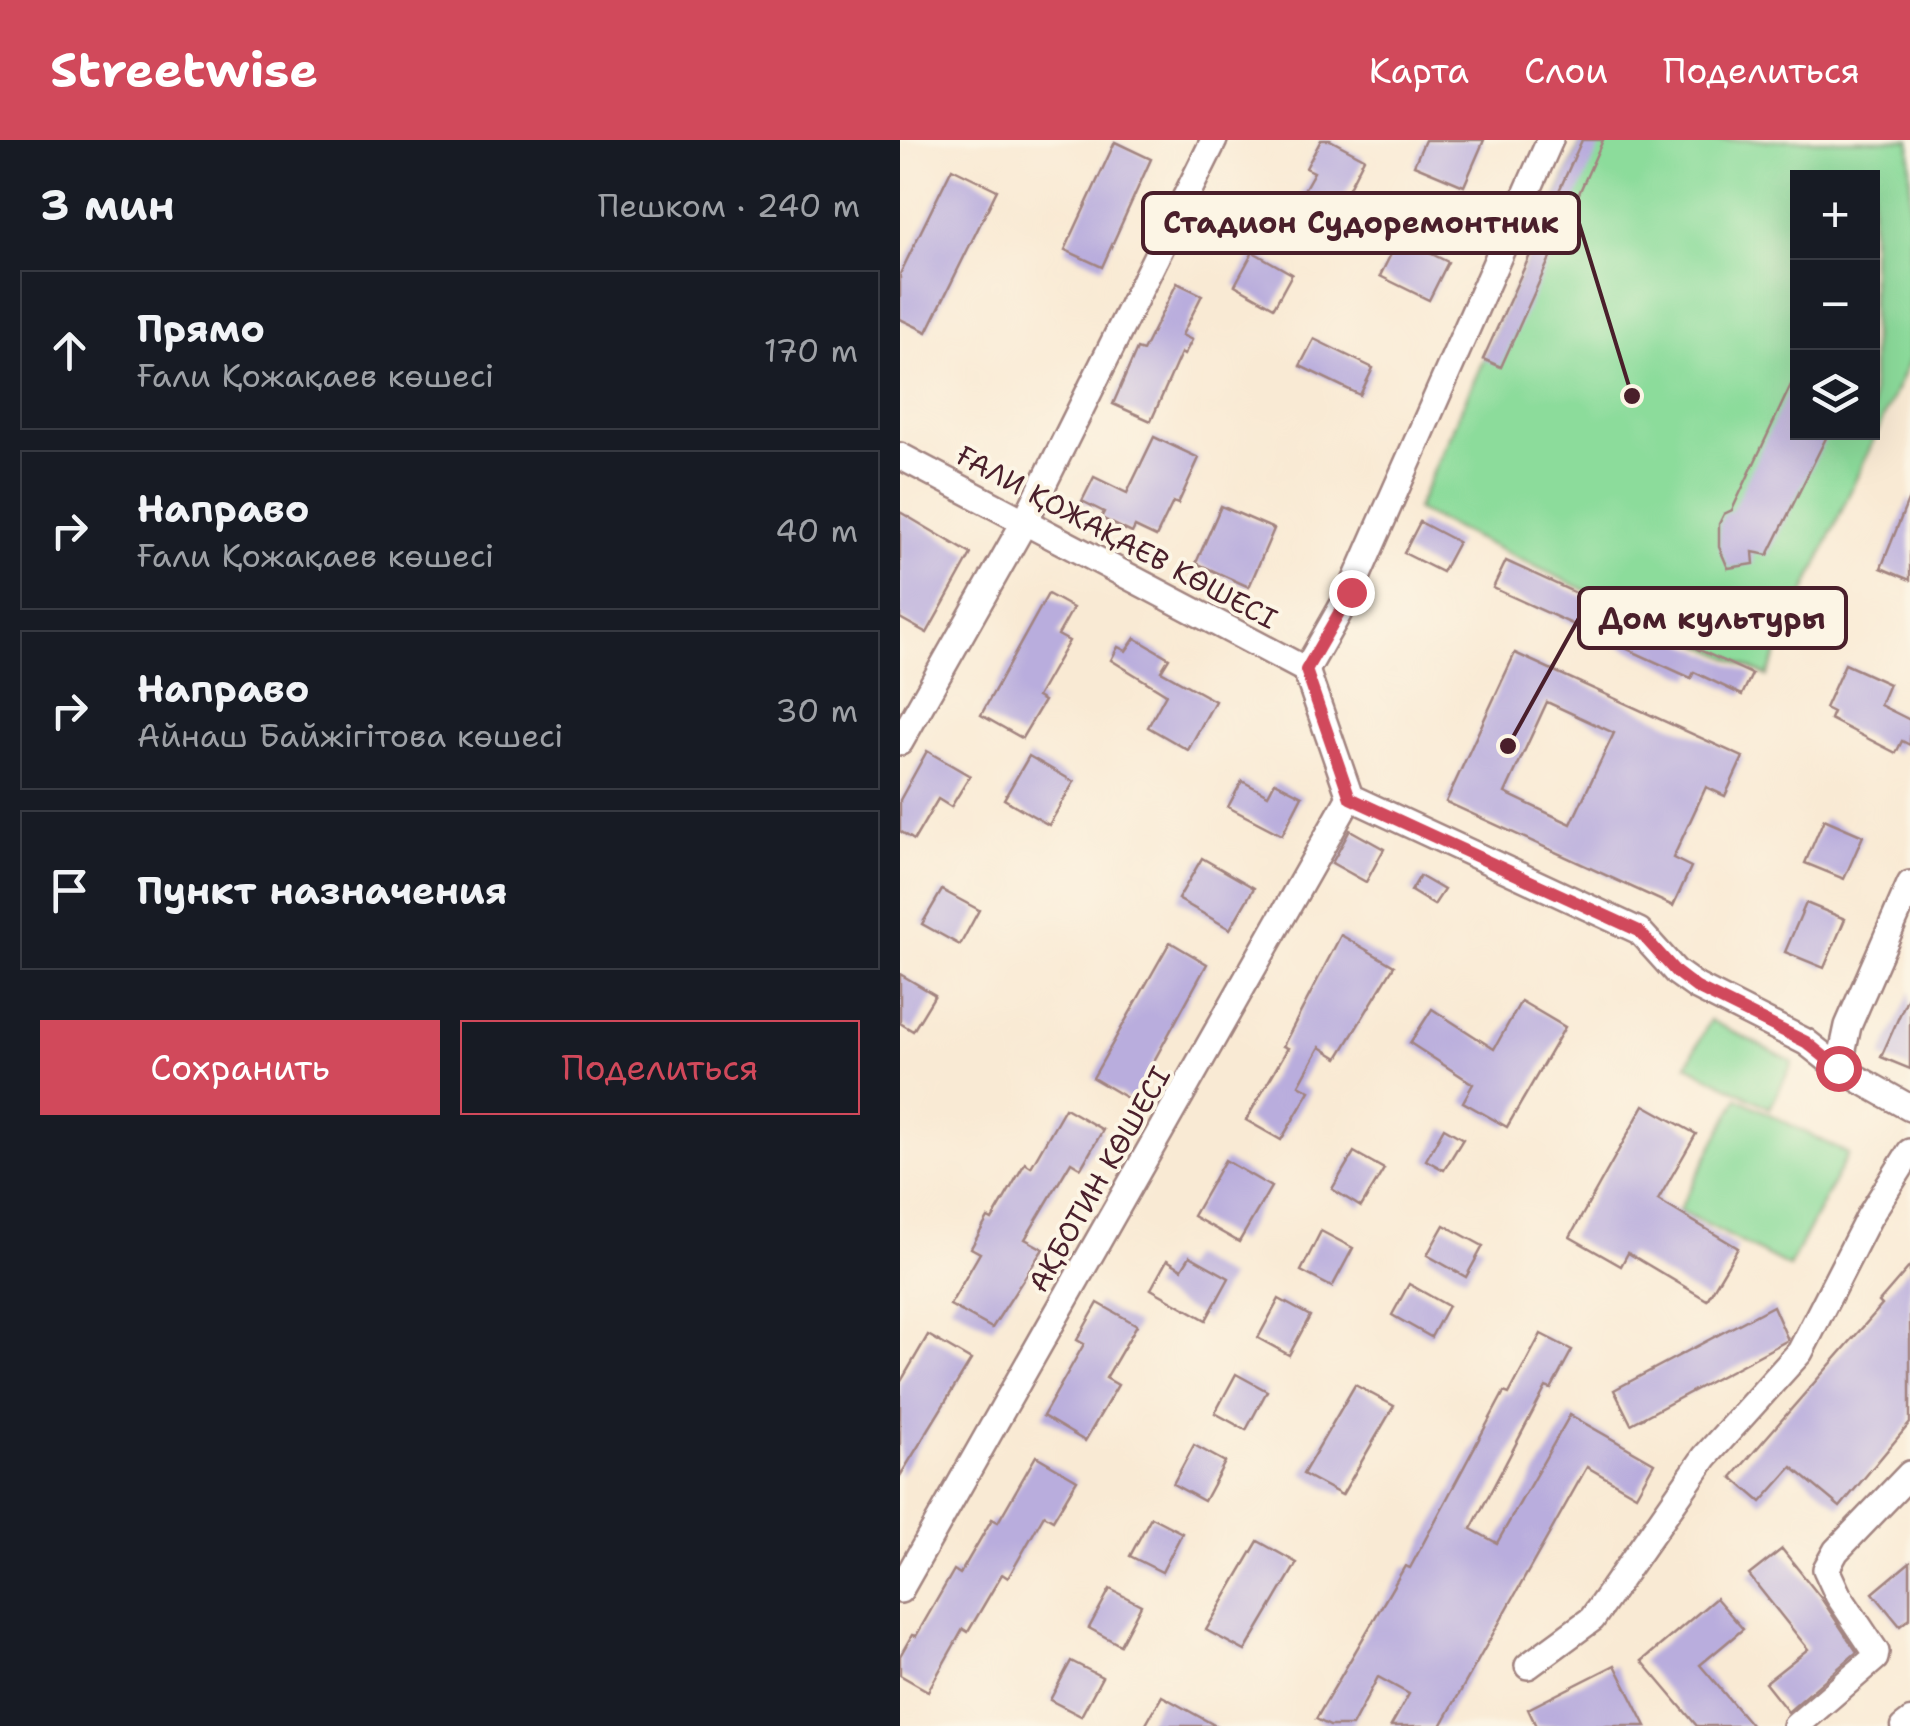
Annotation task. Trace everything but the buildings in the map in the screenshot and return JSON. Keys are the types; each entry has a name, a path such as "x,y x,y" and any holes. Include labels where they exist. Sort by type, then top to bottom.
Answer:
{"street":[{"path":"900,742 1024,522 1214,140"},
{"path":"1550,140 1351,592 1306,670 1350,798 1639,931 1676,972 1697,988 1806,1042 1838,1068 1910,1108"},
{"name":"ҒАЛИ ҚОЖАҚАЕВ КӨШЕСІ","path":"900,456 1306,670"},
{"name":"АҚБОТИН КӨШЕСІ","path":"900,1590 1350,798"},
{"path":"1838,1068 1848,1026 1910,884"},
{"path":"1528,1666 1592,1619 1704,1457 1800,1352 1869,1217 1910,1152"},
{"path":"1796,1726 1875,1658 1876,1652 1838,1595 1826,1569 1836,1551 1910,1474"},
{"path":"1902,1726 1910,1719"}],"green space":[{"path":"1582,140 1910,140 1910,359 1880,426 1880,170 1790,170 1790,440 1873,440 1767,676 1416,510"},
{"path":"1710,1020 1793,1062 1770,1108 1687,1065"},
{"path":"1738,1098 1848,1154 1789,1267 1679,1210"}],"place":[{"name":"Стадион Судоремонтник","path":"1632,396"},
{"name":"Дом культуры","path":"1508,746"}],"route":[{"path":"1351,592 1306,670 1350,798 1639,931 1676,972 1697,988 1806,1042 1838,1068"}]}
